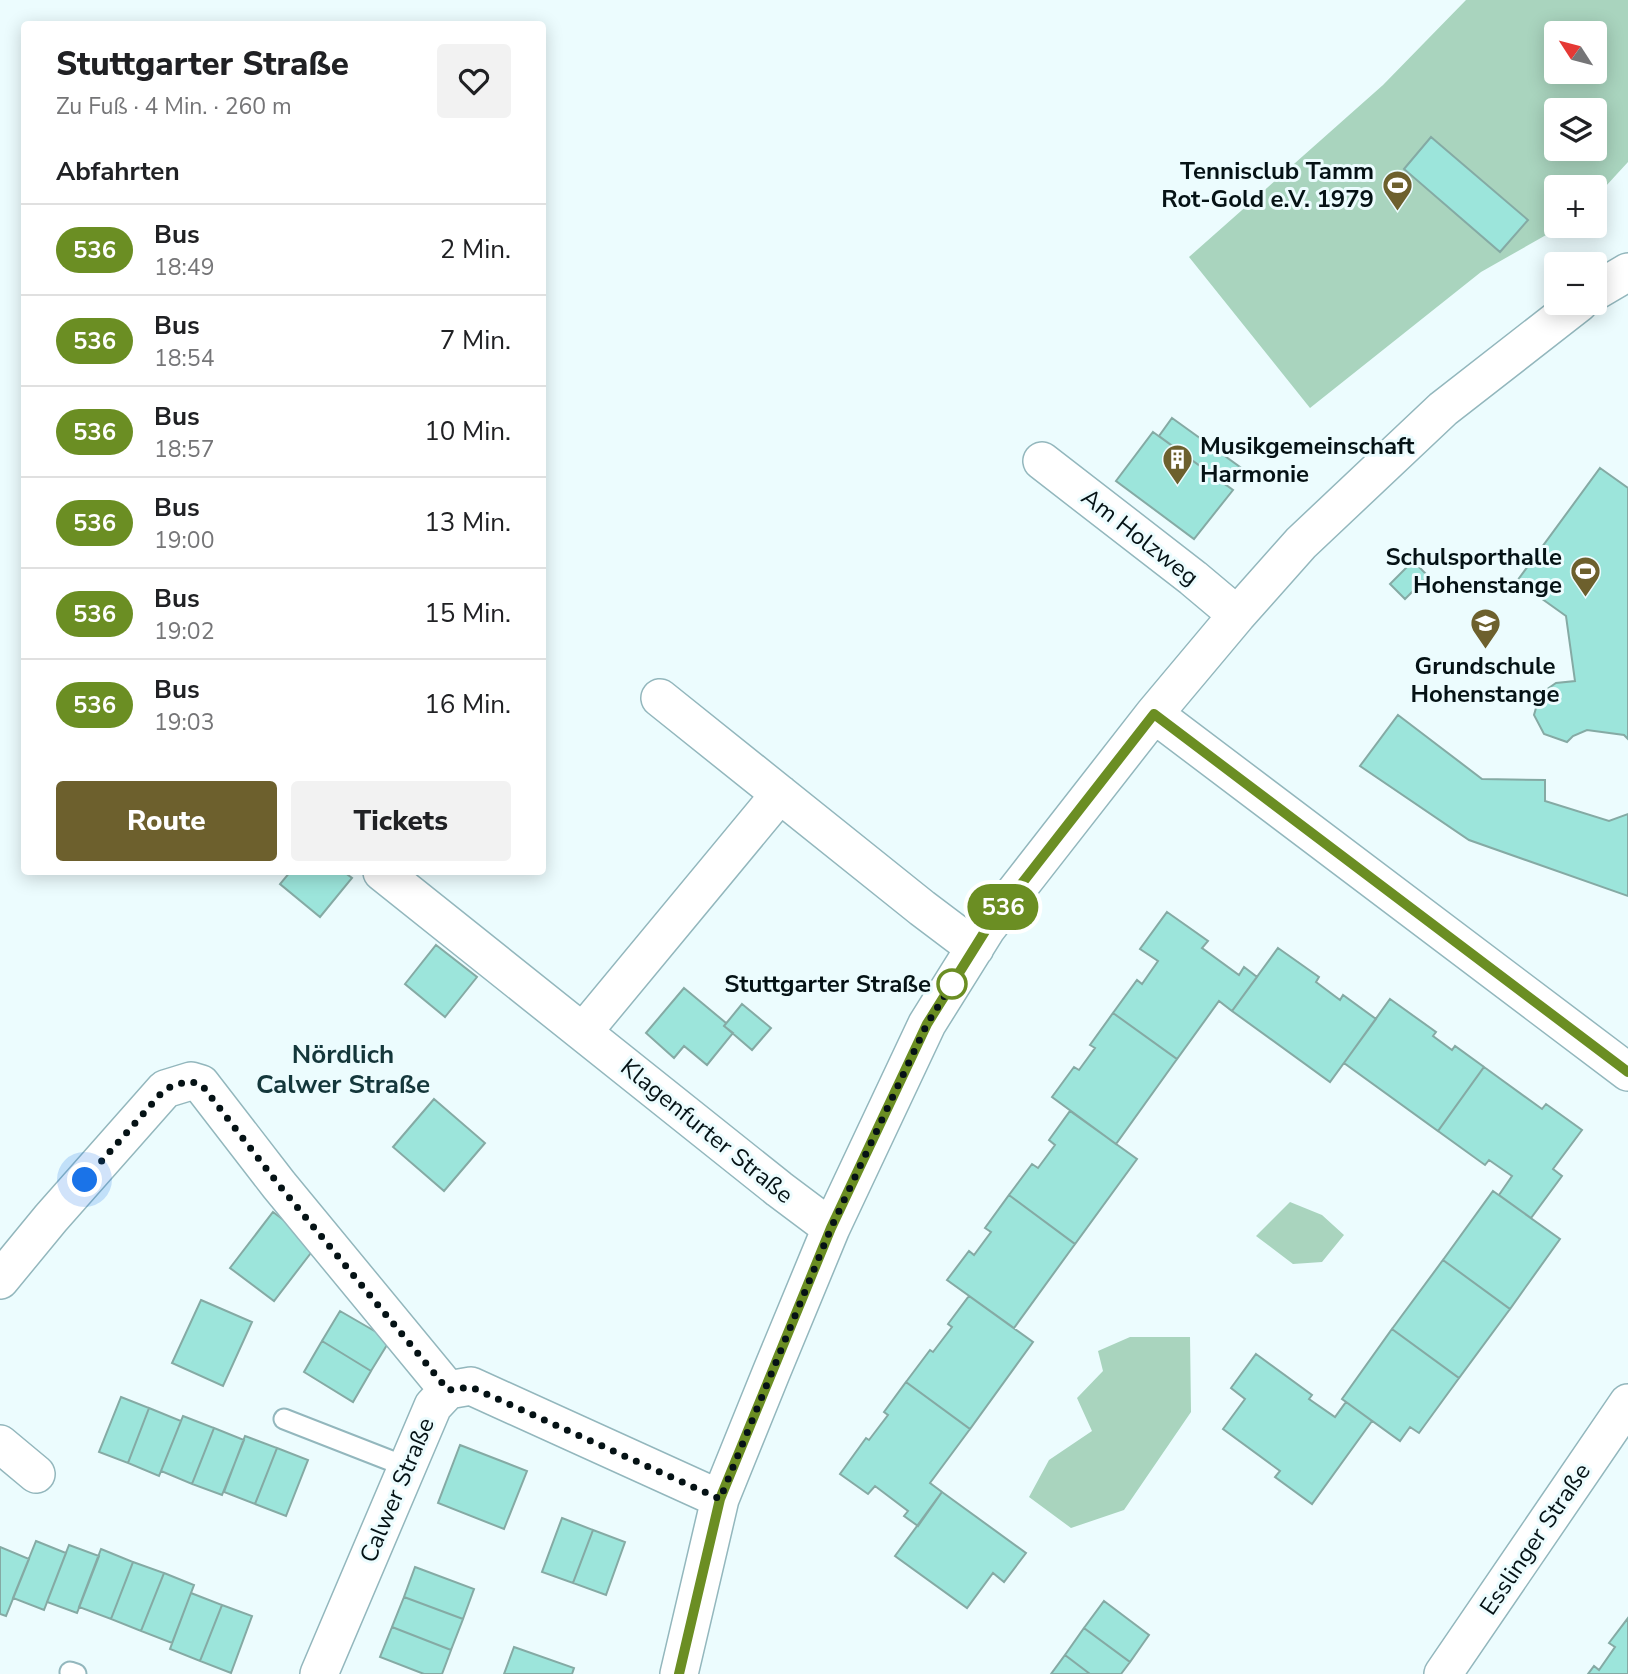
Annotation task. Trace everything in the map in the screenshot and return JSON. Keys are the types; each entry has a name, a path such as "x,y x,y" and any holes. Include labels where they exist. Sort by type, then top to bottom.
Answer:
{"street":[{"path":"1607,284 1628,272"},
{"path":"678,1674 720,1499 831,1228 927,1024 987,928 1154,714 1301,543 1443,409 1564,315"},
{"name":"Am Holzweg","path":"1042,461 1237,615"},
{"path":"660,698 975,948"},
{"path":"1154,714 1628,1072"},
{"path":"583,1032 780,794"},
{"name":"Klagenfurter Straße","path":"386,875 831,1228"},
{"path":"0,1280 165,1089 191,1081 201,1084 279,1185 448,1390"},
{"name":"Calwer Straße","path":"319,1674 433,1406 448,1390 471,1387 720,1499"},
{"name":"Esslinger Straße","path":"1443,1674 1628,1404"},
{"path":"0,1444 36,1474"}],"lane":[{"path":"284,1419 407,1467"}],"green space":[{"name":"Tennisclub Tamm Rot-Gold e.V. 1979","path":"1466,0 1628,0 1628,162 1607,185 1607,175 1544,175 1544,236 1481,272 1310,408 1189,257 1383,85"},
{"path":"1290,1202 1322,1215 1344,1235 1322,1262 1293,1264 1256,1236"},
{"path":"1130,1337 1190,1337 1191,1412 1124,1510 1071,1528 1029,1497 1049,1460 1092,1431 1077,1398 1103,1371 1098,1351"}],"building":[{"path":"1431,137 1528,220 1500,252 1404,169"},
{"path":"1172,418 1240,467 1226,485 1159,436"},
{"name":"Musikgemeinschaft Harmonie","path":"1153,432 1233,490 1194,539 1116,481"},
{"name":"Schulsporthalle Hohenstange","path":"1600,468 1628,488 1628,739 1624,735 1587,730 1567,742 1544,734 1534,715 1540,694 1556,683 1575,681 1566,616 1517,581"},
{"path":"1413,561 1428,576 1405,599 1390,584"},
{"path":"1398,715 1482,779 1545,780 1545,801 1609,821 1628,814 1628,896 1469,840 1360,766"},
{"path":"288,875 348,875 352,878 320,917 280,884"},
{"path":"1167,912 1208,941 1202,948 1239,975 1244,967 1257,977 1232,1011 1219,1001 1177,1059 1113,1013 1137,980 1142,984 1158,961 1140,949"},
{"path":"436,945 477,977 445,1017 405,984"},
{"path":"1278,948 1319,977 1316,982 1340,1000 1343,995 1376,1019 1330,1082 1232,1011"},
{"path":"684,988 726,1023 724,1026 733,1033 707,1065 684,1046 674,1058 646,1033"},
{"path":"1390,999 1436,1032 1433,1036 1452,1050 1455,1046 1484,1067 1438,1131 1344,1063"},
{"path":"742,1004 771,1028 752,1050 724,1026"},
{"path":"1113,1013 1177,1059 1116,1144 1052,1097 1074,1067 1079,1070 1095,1048 1090,1045"},
{"path":"1484,1067 1542,1109 1546,1104 1582,1130 1553,1169 1562,1176 1531,1218 1499,1195 1512,1176 1489,1160 1485,1165 1438,1131"},
{"path":"434,1099 485,1143 444,1191 393,1147"},
{"path":"1070,1111 1137,1159 1075,1244 1009,1195 1032,1164 1038,1168 1055,1145 1049,1140"},
{"path":"1493,1191 1560,1239 1510,1309 1443,1260"},
{"path":"1009,1195 1075,1244 1014,1328 947,1280 969,1251 974,1255 991,1232 985,1228"},
{"path":"273,1212 317,1245 274,1301 230,1268"},
{"path":"1443,1260 1510,1309 1459,1378 1392,1329"},
{"path":"969,1296 1033,1342 970,1429 906,1382 930,1350 933,1352 952,1327 948,1324"},
{"path":"201,1300 252,1322 223,1386 172,1363"},
{"path":"340,1311 390,1340 371,1371 322,1341"},
{"path":"1392,1329 1459,1378 1419,1433 1410,1427 1400,1441 1342,1399"},
{"path":"322,1341 371,1371 353,1402 304,1372"},
{"path":"1256,1354 1312,1395 1309,1399 1335,1417 1346,1402 1372,1421 1312,1504 1275,1477 1280,1471 1223,1429 1245,1399 1231,1388"},
{"path":"906,1382 970,1429 930,1483 942,1492 918,1526 904,1516 908,1511 875,1486 868,1494 840,1474 866,1438 869,1440 888,1415 884,1412"},
{"path":"121,1397 149,1408 128,1463 99,1452"},
{"path":"149,1408 181,1421 159,1476 128,1463"},
{"path":"183,1416 214,1428 192,1484 161,1471"},
{"path":"214,1428 244,1440 222,1495 192,1484"},
{"path":"245,1436 277,1448 255,1504 224,1492"},
{"path":"460,1445 527,1471 504,1529 438,1503"},
{"path":"277,1448 308,1460 286,1516 255,1504"},
{"path":"942,1492 1026,1553 1004,1582 993,1573 967,1608 895,1556"},
{"path":"562,1518 593,1530 573,1583 542,1572"},
{"path":"593,1530 625,1542 606,1595 573,1583"},
{"path":"36,1541 66,1553 44,1610 13,1598"},
{"path":"69,1545 99,1556 77,1613 47,1602"},
{"path":"0,1547 29,1559 6,1616 0,1614"},
{"path":"101,1549 133,1562 111,1619 79,1607"},
{"path":"133,1562 164,1573 141,1631 111,1619"},
{"path":"415,1567 474,1589 463,1619 404,1597"},
{"path":"164,1573 194,1585 172,1643 141,1631"},
{"path":"191,1593 222,1605 200,1661 170,1649"},
{"path":"404,1597 463,1619 451,1650 392,1627"},
{"path":"1104,1601 1149,1635 1130,1662 1084,1628"},
{"path":"222,1605 252,1616 231,1673 200,1661"},
{"path":"1628,1618 1628,1674 1588,1674 1594,1666 1599,1670 1615,1647 1609,1643"},
{"path":"392,1627 451,1650 442,1674 424,1674 380,1657"},
{"path":"1084,1628 1130,1662 1121,1674 1090,1674 1065,1655"},
{"path":"514,1647 574,1668 572,1674 504,1674"},
{"path":"1065,1655 1090,1674 1051,1674"}],"bus line":[{"name":"536","path":"679,1674 720,1499 831,1228 927,1024 987,928 1154,714 1628,1072"}],"place":[{"name":"Tennisclub Tamm Rot-Gold e.V. 1979","path":"1397,212"},
{"name":"Musikgemeinschaft Harmonie","path":"1177,487"},
{"name":"Schulsporthalle Hohenstange","path":"1585,598"},
{"name":"Grundschule Hohenstange","path":"1485,651"},
{"name":"Stuttgarter Straße","path":"952,984"}],"district":[{"name":"Nördlich Calwer Straße","path":"343,1069"}],"route":[{"path":"85,1180 165,1089 191,1081 201,1084 279,1185 448,1390 471,1387 720,1499 831,1228 927,1024 952,984"}]}
